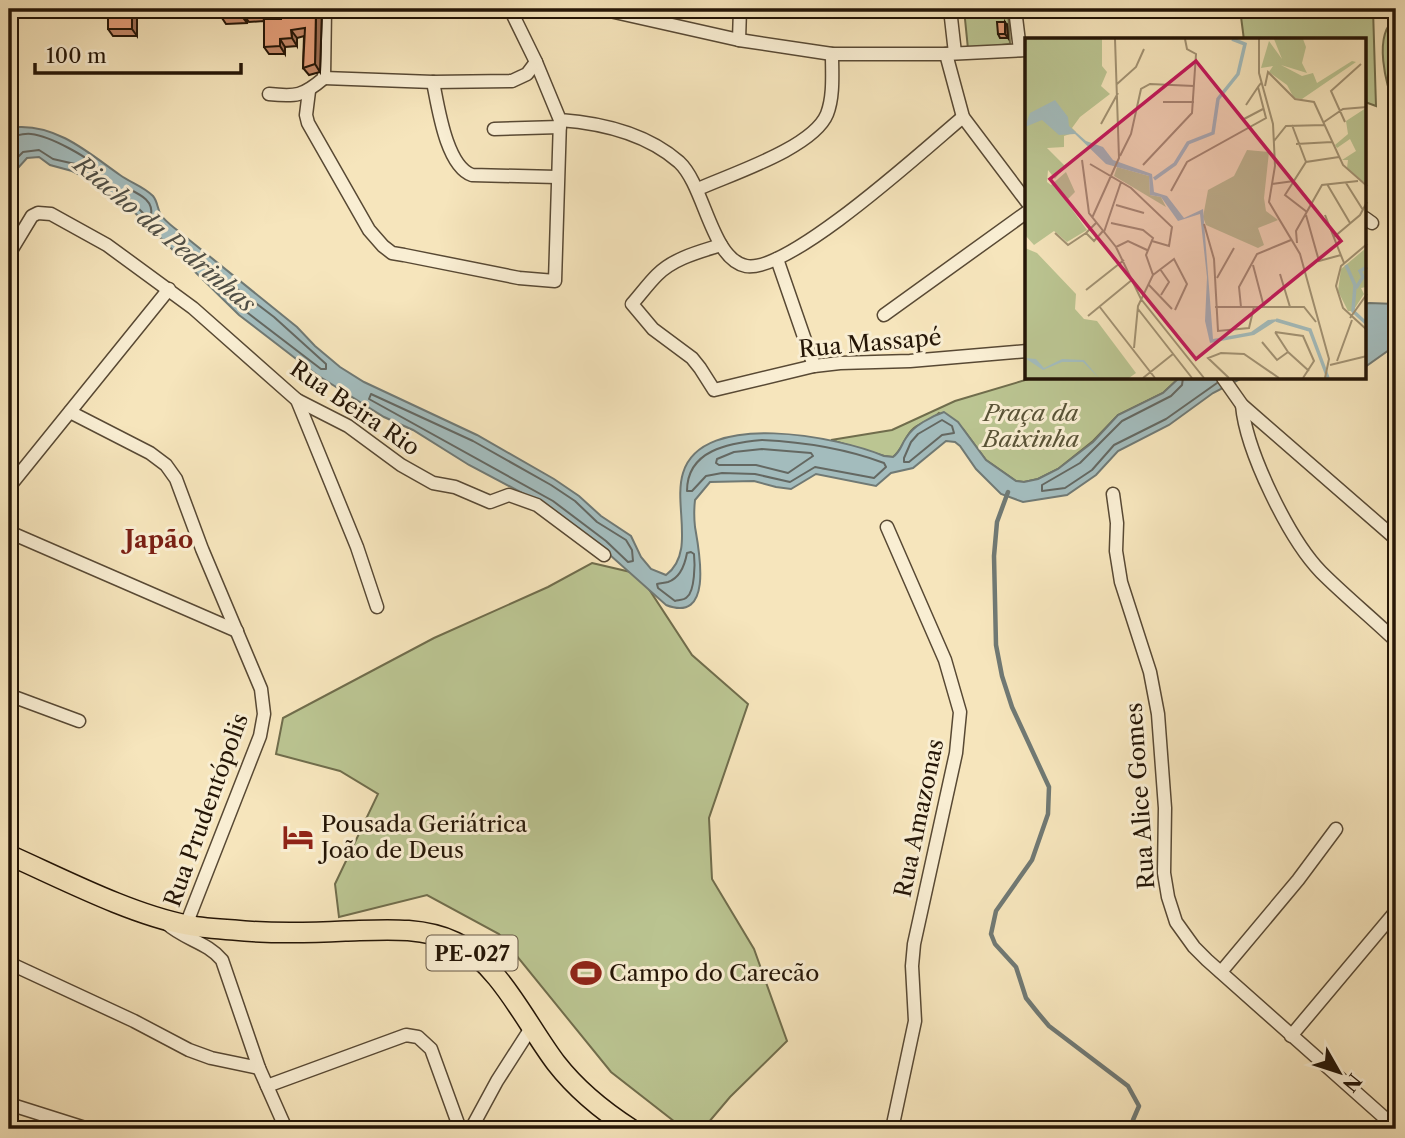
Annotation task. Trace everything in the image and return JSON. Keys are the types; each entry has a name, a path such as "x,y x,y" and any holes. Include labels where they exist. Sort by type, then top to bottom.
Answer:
{"main road":[{"name":"PE-027","path":"9,855 160,918 187,925 237,931 292,933 410,930 435,934 458,943 479,958 502,984 557,1065 603,1111 631,1129"}],"street":[{"path":"324,78 325,9"},
{"path":"309,91 306,115 308,123 369,230 383,247 392,253 417,258 519,278 555,281 560,123 536,62 510,9"},
{"path":"601,9 739,40 832,54 950,54 1024,50 1015,9"},
{"path":"739,40 740,9"},
{"path":"950,9 950,54 963,117 1025,199"},
{"path":"698,189 790,148 814,134 821,125 829,103 832,54"},
{"path":"269,94 297,96 309,91 324,78 433,82 512,81 527,74 536,62"},
{"path":"433,82 444,132 463,170 472,174 557,177"},
{"path":"494,129 560,123 620,130 646,141 680,163 698,189 721,245 736,261 745,266 756,266 777,259 807,243 963,117"},
{"name":"Rua Beira Rio","path":"9,254 32,216 45,212 107,245 169,289 297,400 348,426 433,484 455,487 490,502 509,495 537,505 604,555"},
{"path":"884,315 1025,213"},
{"name":"Rua Massapé","path":"721,245 690,255 668,267 657,275 632,304 653,329 692,358 714,390 814,366 1025,351"},
{"path":"777,259 814,366"},
{"path":"9,487 169,289"},
{"path":"1224,380 1238,400 1396,539"},
{"path":"297,400 357,547 377,607"},
{"path":"1238,400 1253,449 1281,512 1308,557 1396,640"},
{"name":"Rua Prudentópolis","path":"69,412 129,440 150,453 166,466 176,479 202,550 261,690 264,705 263,726 187,925"},
{"path":"9,463 19,474"},
{"name":"Rua Alice Gomes","path":"1113,494 1117,523 1116,551 1121,582 1150,672 1158,714 1165,808 1164,873 1175,922 1184,935 1221,972 1396,1128"},
{"name":"Rua Amazonas","path":"887,527 945,660 960,712 956,752 914,944 912,966 915,1021 892,1129"},
{"path":"9,532 237,631"},
{"path":"9,695 79,721"},
{"path":"1221,972 1298,880 1336,829"},
{"path":"1291,1036 1396,911"},
{"path":"160,918 178,934 209,947 222,960 259,1068 286,1129"},
{"path":"9,963 134,1021 189,1050 211,1058 259,1068"},
{"path":"471,1129 497,1081 531,1028"},
{"path":"267,1087 406,1034 418,1037 431,1049 460,1129"},
{"path":"9,1104 47,1123 88,1129"}],"green space":[{"path":"964,9 1008,9 1010,44 968,49"},
{"path":"1240,9 1373,9 1376,106 1366,102 1366,38 1244,38"},
{"path":"1396,18 1396,109 1385,74 1383,48 1384,36"},
{"name":"Praça da Baixinha","path":"1025,380 1177,380 1163,393 1118,415 1093,441 1058,469 1038,479 1024,482 1016,481 986,460 963,429 939,413 914,428 893,457 831,440 892,430 955,401"},
{"path":"592,563 639,574 692,655 748,704 709,818 712,879 754,949 787,1041 730,1097 703,1129 684,1129 611,1072 499,934 427,895 339,917 335,884 378,794 340,771 276,754 283,718 434,638 548,587"}],"water":[{"name":"Riacho da Pedrinhas","path":"18,127 33,128 60,136 145,190 155,198 160,213 167,221 297,327 340,367 364,382 477,435 554,479 631,536 641,557 651,569 666,575 675,566 680,554 683,473 695,453 716,441 743,434 774,433 836,442 893,457 913,429 944,412 958,422 986,460 1016,481 1024,482 1038,479 1058,469 1093,442 1118,415 1163,393 1177,380 1238,380 1213,393 1169,425 1118,451 1096,475 1067,495 1023,502 1001,494 976,469 960,446 946,441 913,468 891,473 876,486 816,474 791,489 754,481 710,482 695,500 700,567 697,595 691,604 681,608 666,605 601,547 549,507 469,465 413,430 384,417 317,375 239,315 128,206 102,186 72,171 50,165 39,157 27,158 9,178 9,131"},
{"path":"1366,304 1396,304 1396,345 1366,366"}],"building":[{"path":"108,9 132,9 132,29 108,29"},
{"path":"220,9 241,9 241,15 220,16"},
{"path":"244,9 260,9 260,14 244,14"},
{"path":"316,9 315,64 303,68 305,28 291,30 292,38 280,39 280,46 264,47 264,19 281,19 281,12"},
{"path":"997,22 1005,22 1005,34 998,34"}],"waterway":[{"path":"1008,492 997,522 994,556 996,645 1012,707 1049,787 1048,814 1032,860 996,911 991,934 995,944 1016,967 1026,998 1049,1026 1128,1086 1139,1106 1133,1120 1134,1129"}],"place":[{"name":"Pousada Geriátrica João de Deus","path":"298,837"},
{"name":"Campo do Carecão","path":"586,973"}],"district":[{"name":"Japão","path":"159,539"}]}
